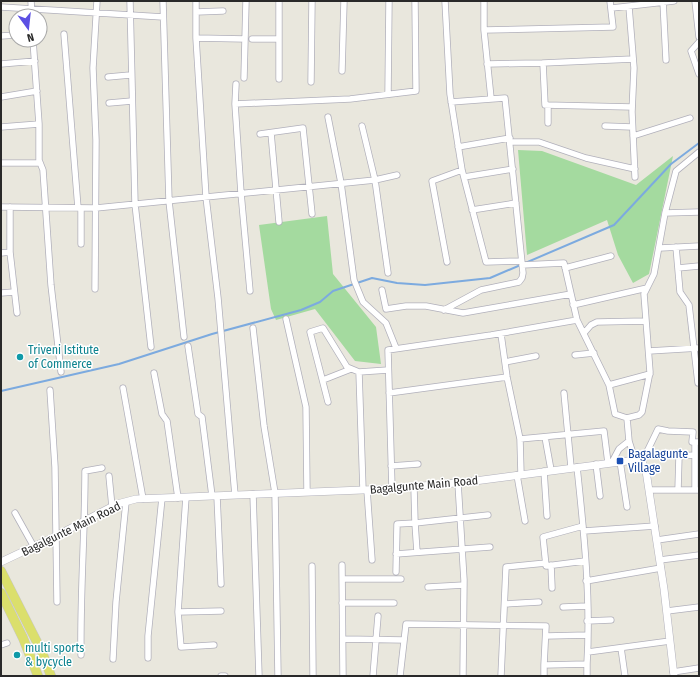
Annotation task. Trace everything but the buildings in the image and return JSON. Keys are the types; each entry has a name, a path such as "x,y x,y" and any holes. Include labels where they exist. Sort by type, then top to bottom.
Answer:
{"main road":[{"path":"2,577 42,652 51,676"},
{"path":"1,593 23,638 38,676"}],"street":[{"path":"95,289 96,140 93,68 97,1"},
{"path":"130,1 130,76 135,204 152,347"},
{"path":"163,1 169,201 184,337"},
{"path":"196,1 196,38 206,197 218,298 235,495"},
{"path":"244,78 246,1"},
{"path":"279,1 279,79"},
{"path":"311,82 312,1"},
{"path":"342,71 344,1"},
{"path":"388,94 389,1"},
{"path":"235,104 350,99 416,91 415,1"},
{"path":"445,1 451,102 458,147 462,170 486,262 564,262 577,320 609,385 615,414 627,418 639,415 642,412 650,374 644,294 654,274 660,248 665,213 676,171 699,152"},
{"path":"484,1 484,30 491,98"},
{"path":"484,30 613,27 610,1"},
{"path":"612,8 674,1"},
{"path":"695,1 699,37"},
{"path":"663,2 666,60"},
{"path":"631,5 633,59 632,126 635,177"},
{"path":"48,10 163,17"},
{"path":"196,12 223,11"},
{"path":"64,34 82,244"},
{"path":"196,38 245,39"},
{"path":"252,39 279,39"},
{"path":"699,42 691,51 699,74"},
{"path":"33,48 39,124 40,163 43,170 45,207 61,372"},
{"path":"487,64 543,64 633,59"},
{"path":"1,64 34,61"},
{"path":"543,64 545,105 632,107"},
{"path":"108,77 130,76"},
{"path":"236,84 235,104 241,193 250,291"},
{"path":"1,97 37,91"},
{"path":"444,310 481,290 518,282 522,278 513,169 505,98 451,102"},
{"path":"109,103 132,101"},
{"path":"548,105 548,123"},
{"path":"328,117 340,183 354,280 363,302 386,323 396,348"},
{"path":"633,136 690,118"},
{"path":"1,127 39,124"},
{"path":"362,126 375,180 388,273"},
{"path":"605,126 632,126"},
{"path":"260,134 303,128 312,214"},
{"path":"272,133 279,222"},
{"path":"458,147 510,140 539,142 586,158 634,169"},
{"path":"1,163 40,163"},
{"path":"464,177 513,169"},
{"path":"448,262 432,181 462,170"},
{"path":"1,207 96,208 375,180 397,175"},
{"path":"472,210 516,203"},
{"path":"10,207 10,252 17,313"},
{"path":"665,213 699,212"},
{"path":"660,248 699,246"},
{"path":"676,247 680,292 689,305 697,348 698,383"},
{"path":"1,253 10,252"},
{"path":"565,268 611,256"},
{"path":"678,268 699,266"},
{"path":"573,305 647,288"},
{"path":"382,290 386,309 406,306 426,306 463,313 571,294"},
{"path":"1,293 14,292"},
{"path":"286,319 306,407 307,492"},
{"path":"392,489 388,350 500,334 577,320"},
{"path":"584,333 591,325 597,322 646,321"},
{"path":"253,328 264,426 275,494 278,676"},
{"path":"328,402 310,332 323,328 347,367 351,369 359,372 388,370"},
{"path":"500,334 520,439 519,474 525,520"},
{"path":"188,346 195,401 198,414 202,417 214,496 221,584"},
{"path":"649,351 697,348"},
{"path":"575,355 594,353"},
{"path":"505,362 536,356"},
{"path":"323,380 351,369"},
{"path":"359,372 365,490 372,560"},
{"path":"154,373 162,414 168,421 178,498"},
{"path":"609,385 650,374"},
{"path":"389,394 507,377"},
{"path":"123,388 143,499"},
{"path":"50,390 57,602"},
{"path":"564,393 568,436 584,528 588,635 587,676"},
{"path":"627,418 629,441 646,471 667,611 674,674 699,668"},
{"path":"639,461 658,429 693,432 692,442 697,442 694,455 697,490 649,490"},
{"path":"520,439 568,436 604,431 606,448 610,462"},
{"path":"545,437 547,516"},
{"path":"610,462 619,449 629,441"},
{"path":"606,448 619,449"},
{"path":"678,490 679,456 694,455"},
{"path":"620,461 627,507"},
{"name":"Bagalgunte Main Road","path":"1,562 34,547 112,507 126,502 143,499 392,489 458,483 610,462 639,461"},
{"path":"391,466 418,464"},
{"path":"596,464 600,496"},
{"path":"82,655 80,608 85,521 85,471 102,468"},
{"path":"109,476 112,507"},
{"path":"458,483 464,585 463,676"},
{"path":"414,487 417,552"},
{"path":"253,494 258,676"},
{"path":"186,497 178,612 181,647 214,645"},
{"path":"148,658 148,636 162,498"},
{"path":"113,659 116,594 126,502"},
{"path":"16,513 34,547"},
{"path":"396,572 397,524 488,516"},
{"path":"552,588 543,537 584,528 655,526"},
{"path":"657,540 699,534"},
{"path":"396,554 490,547"},
{"path":"586,581 699,555"},
{"path":"501,676 506,567 585,561"},
{"path":"342,565 342,676"},
{"path":"312,566 313,676"},
{"path":"343,578 401,579"},
{"path":"428,587 464,585"},
{"path":"505,604 539,602"},
{"path":"342,603 394,603"},
{"path":"563,607 587,606"},
{"path":"667,611 699,607"},
{"path":"178,612 221,611"},
{"path":"373,676 378,616"},
{"path":"587,621 610,620"},
{"path":"400,676 406,624 546,626 544,676"},
{"path":"546,636 588,635"},
{"path":"343,639 404,640"},
{"path":"588,652 670,640"},
{"path":"1,645 8,643"},
{"path":"621,648 625,676"},
{"path":"544,665 587,664"},
{"path":"221,676 226,676"}],"green space":[{"path":"518,150 542,151 636,185 673,156 649,274 633,283 618,255 607,220 527,255"},
{"path":"327,216 333,274 376,327 381,364 355,361 315,309 276,320 271,309 259,225"}],"waterway":[{"path":"1,391 119,364 212,334 301,310 320,302 333,291 372,278 397,283 425,285 490,278 614,225 671,164 699,143"}],"place":[{"name":"Triveni Istitute of Commerce","path":"20,357"},
{"name":"Bagalagunte Village","path":"620,461"},
{"name":"multi sports & bycycle","path":"17,655"}]}
